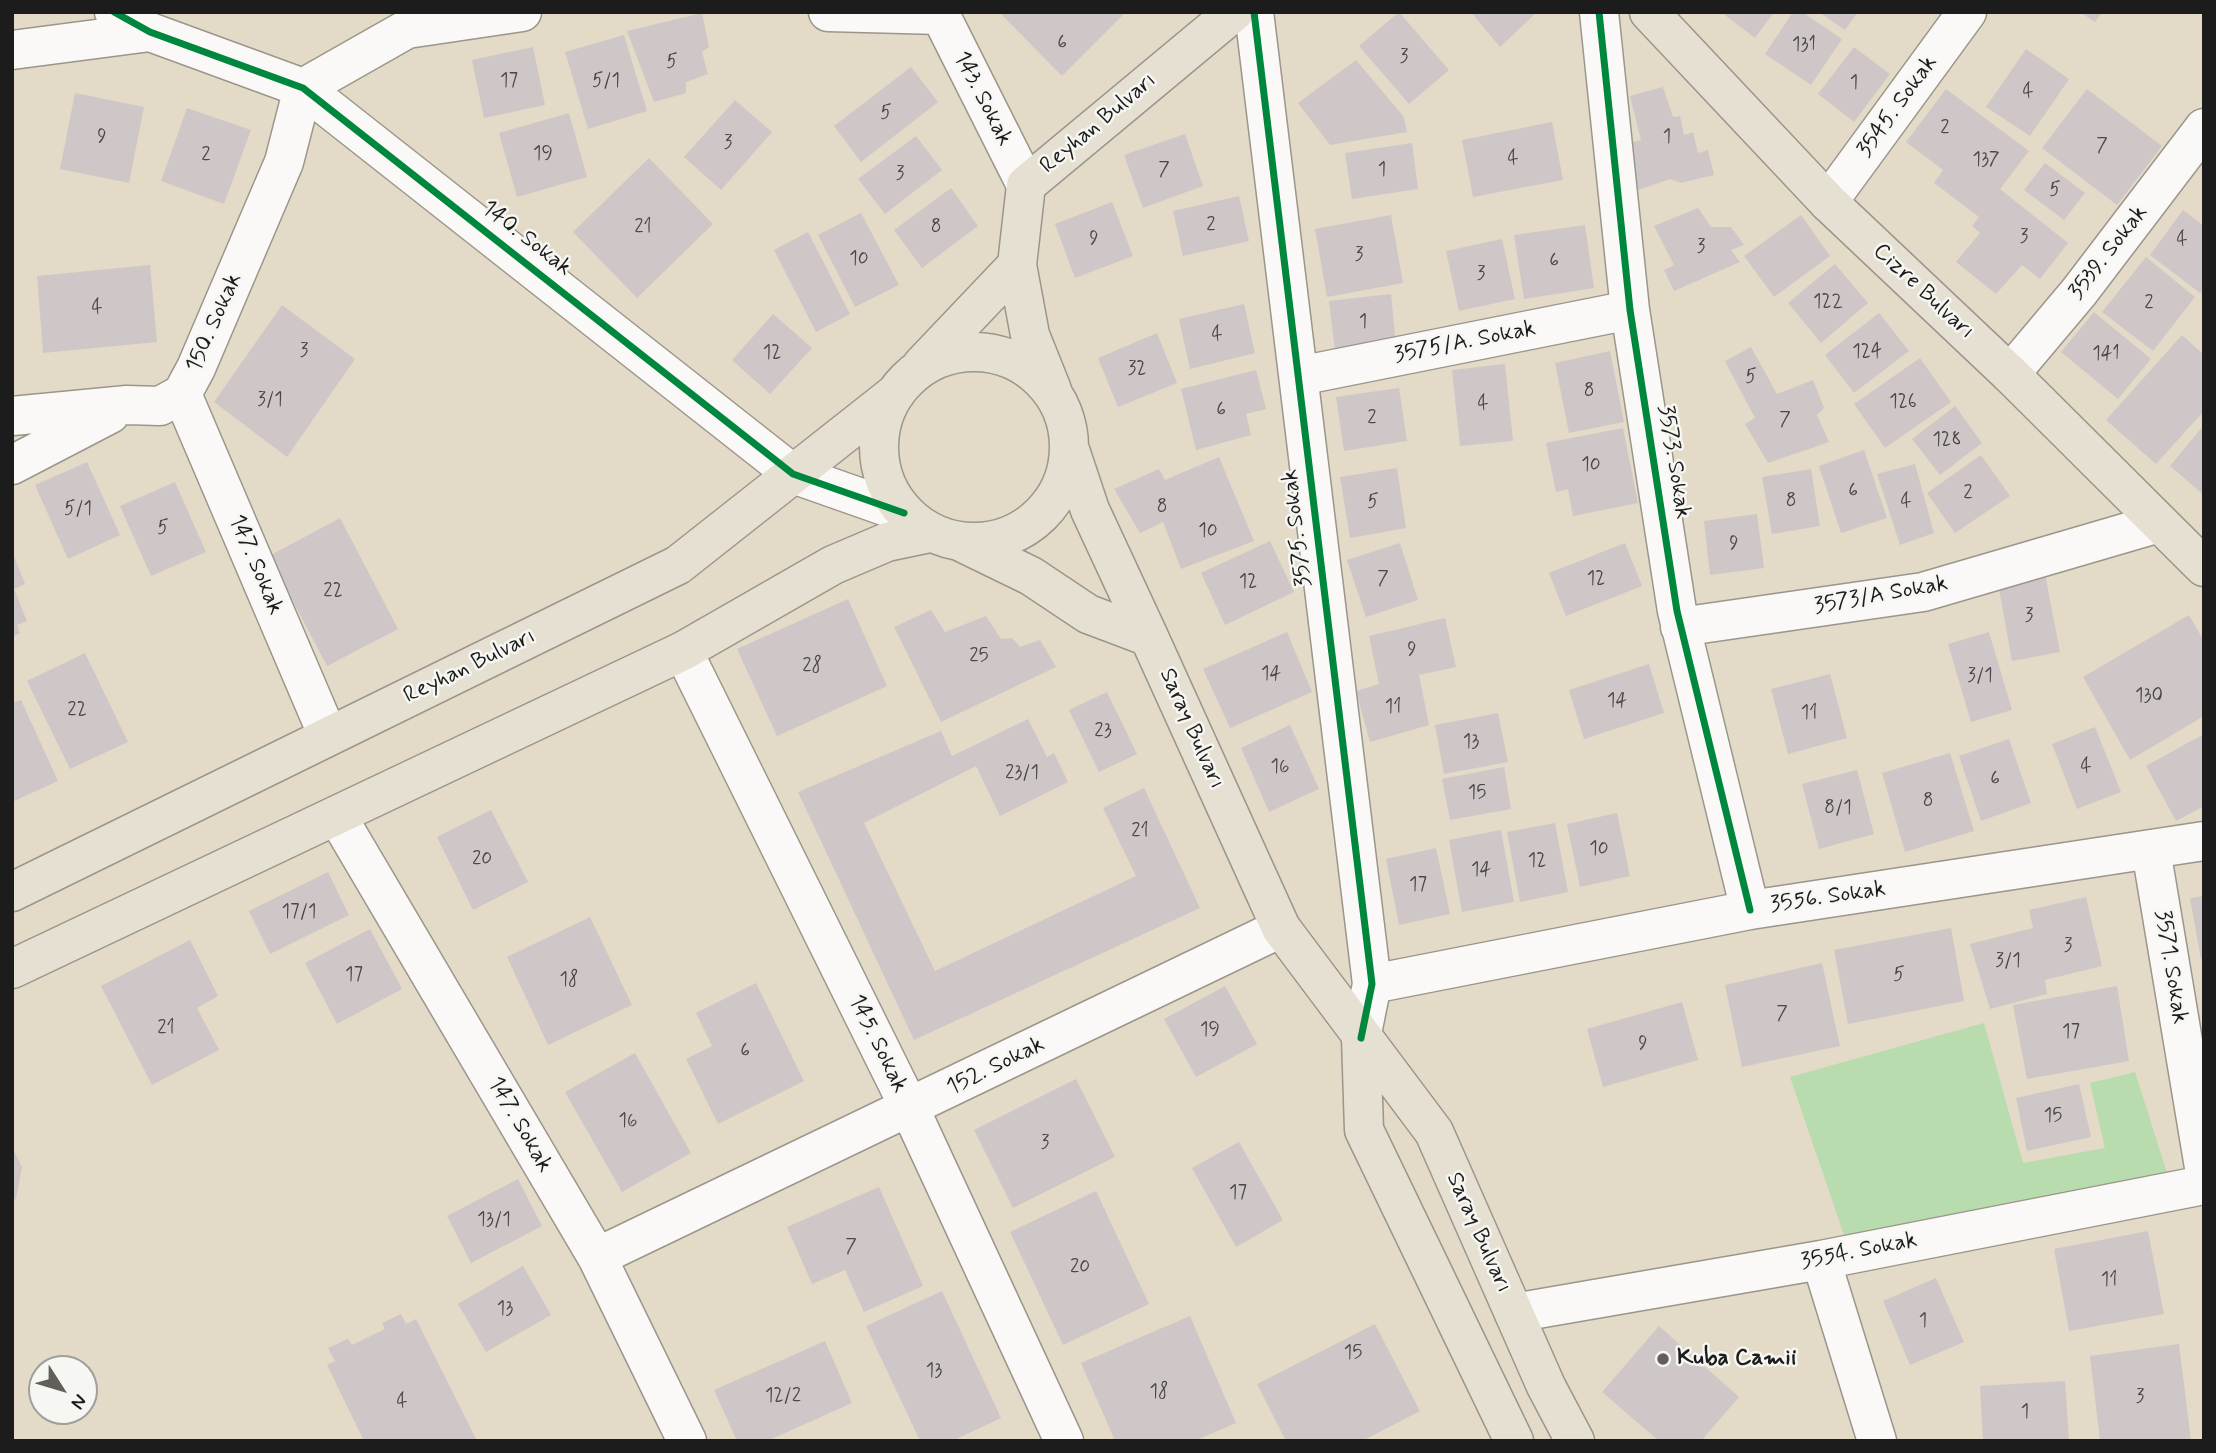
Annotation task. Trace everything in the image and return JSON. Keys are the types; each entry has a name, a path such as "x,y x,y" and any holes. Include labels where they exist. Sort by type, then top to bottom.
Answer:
{"main road":[{"name":"Reyhan Bulvarı","path":"1053,392 1030,335 1017,265 1026,185 1234,12"},
{"name":"Cizre Bulvarı","path":"1649,12 1828,202 2010,374 2204,567"},
{"path":"1017,265 906,382 883,420 879,453 886,485 932,529 1031,576 1088,614 1149,637"},
{"path":"12,970 682,651 833,565 887,542 932,529 995,541 1025,529 1050,506 1064,480 1070,450 1066,420 1053,392 1031,370 1004,356 974,352 944,356 906,382"},
{"name":"Reyhan Bulvarı","path":"12,892 678,565 906,382"},
{"name":"Saray Bulvarı","path":"1070,450 1090,510 1281,928 1434,1132 1546,1385 1575,1441"},
{"path":"1361,1038 1364,1130 1514,1441"}],"street":[{"name":"140. Sokak","path":"114,12 149,32 303,88 793,474 932,529"},
{"path":"303,88 407,29 522,12"},
{"path":"828,12 940,14"},
{"name":"3575. Sokak","path":"1254,12 1373,984 1361,1038"},
{"name":"3573. Sokak","path":"1599,12 1630,310 1680,627 1751,910"},
{"name":"3545. Sokak","path":"1828,202 1967,12"},
{"name":"143. Sokak","path":"940,14 1026,185"},
{"path":"12,50 149,32"},
{"name":"150. Sokak","path":"12,416 127,405 160,406 181,394 196,368 284,162 303,88"},
{"name":"3539. Sokak","path":"2010,374 2080,292 2204,128"},
{"name":"3575/A. Sokak","path":"1299,376 1630,310"},
{"name":"147. Sokak","path":"181,394 328,736"},
{"path":"12,465 127,405"},
{"name":"3573/A Sokak","path":"1680,627 1923,592 2159,523"},
{"name":"145. Sokak","path":"682,651 910,1109 1064,1441"},
{"name":"147. Sokak","path":"337,816 597,1257 687,1441"},
{"name":"3556. Sokak","path":"1373,984 1751,910 2204,841"},
{"name":"3571. Sokak","path":"2151,850 2204,1167"},
{"name":"152. Sokak","path":"597,1257 910,1109 1281,928"},
{"name":"3554. Sokak","path":"1514,1313 1821,1260 2204,1185"},
{"path":"1821,1260 1877,1441"}],"green space":[{"path":"1984,1023 2023,1163 2105,1148 2090,1083 2135,1072 2167,1173 1845,1238 1790,1077"}],"building":[{"path":"999,12 1126,12 1062,76"},
{"path":"1399,12 1449,70 1409,104 1359,46"},
{"path":"1471,12 1537,12 1500,47"},
{"path":"1721,12 1774,12 1755,38"},
{"path":"1793,12 1802,12 1842,39 1811,85 1765,54"},
{"path":"1819,12 1858,12 1845,30"},
{"path":"2080,12 2102,12 2095,22"},
{"path":"702,13 709,47 702,52 708,74 686,82 686,93 654,102 627,31"},
{"path":"624,35 647,111 588,129 565,52"},
{"path":"533,47 545,105 484,118 472,60"},
{"path":"1854,47 1890,74 1854,122 1818,94"},
{"path":"2026,49 2069,79 2030,136 1986,107"},
{"path":"1356,60 1404,117 1407,132 1330,145 1298,103"},
{"path":"911,67 938,102 861,162 834,126"},
{"path":"1663,87 1673,117 1680,116 1684,135 1693,132 1698,153 1708,150 1714,175 1681,183 1670,179 1638,190 1631,143 1641,140 1630,96"},
{"path":"1946,89 2029,151 2000,189 2068,243 2040,279 2022,265 1996,294 1956,262 1980,233 1972,226 1979,217 1934,183 1943,170 1906,142"},
{"path":"2087,89 2162,146 2117,205 2042,148"},
{"path":"75,93 144,107 129,183 60,169"},
{"path":"735,100 772,132 721,190 684,157"},
{"path":"187,108 251,130 224,204 161,181"},
{"path":"569,113 587,177 517,197 499,133"},
{"path":"1552,122 1563,180 1473,197 1462,140"},
{"path":"1185,134 1203,186 1143,208 1124,155"},
{"path":"916,136 942,170 885,214 858,179"},
{"path":"1412,143 1418,189 1352,199 1345,153"},
{"path":"649,158 713,224 637,298 573,232"},
{"path":"2045,163 2085,193 2064,220 2024,190"},
{"path":"951,188 978,226 922,268 894,230"},
{"path":"1239,196 1249,241 1183,256 1173,211"},
{"path":"1112,202 1133,256 1075,278 1055,224"},
{"path":"1698,208 1711,227 1731,227 1744,245 1731,250 1740,262 1674,291 1664,270 1674,265 1654,226"},
{"path":"2183,210 2204,226 2204,288 2200,293 2150,255"},
{"path":"861,213 899,285 855,307 818,235"},
{"path":"1391,215 1403,283 1327,297 1315,229"},
{"path":"1801,215 1830,256 1774,297 1744,256"},
{"path":"1585,225 1594,288 1524,299 1514,235"},
{"path":"808,232 850,314 816,332 774,250"},
{"path":"1502,239 1515,299 1459,311 1446,251"},
{"path":"2146,257 2195,297 2153,351 2102,312"},
{"path":"1835,264 1868,303 1821,343 1788,303"},
{"path":"150,265 157,342 43,353 37,276"},
{"path":"1391,294 1396,345 1335,352 1329,301"},
{"path":"1244,304 1255,353 1190,369 1179,319"},
{"path":"282,305 355,359 287,457 214,402"},
{"path":"2094,312 2151,359 2118,399 2061,352"},
{"path":"1879,313 1909,351 1854,393 1825,355"},
{"path":"773,314 812,348 770,394 732,360"},
{"path":"1157,333 1177,383 1118,407 1098,358"},
{"path":"2182,335 2204,355 2204,411 2156,464 2106,420"},
{"path":"1751,347 1777,394 1813,380 1824,408 1817,415 1829,442 1768,463 1745,424 1755,418 1725,361"},
{"path":"1610,351 1624,422 1569,433 1555,363"},
{"path":"1920,358 1951,402 1885,448 1854,404"},
{"path":"1505,364 1513,441 1460,446 1452,370"},
{"path":"1256,370 1266,409 1246,414 1251,435 1196,450 1181,389"},
{"path":"1399,388 1407,441 1344,451 1336,397"},
{"path":"1955,406 1982,443 1940,475 1912,439"},
{"path":"2204,425 2204,495 2170,466"},
{"path":"1623,428 1638,503 1573,516 1568,489 1556,492 1546,443"},
{"path":"1864,450 1887,518 1841,533 1819,466"},
{"path":"1981,455 2010,496 1955,533 1927,493"},
{"path":"1219,457 1254,541 1181,569 1163,522 1140,533 1114,489 1159,469 1165,480"},
{"path":"87,462 120,535 68,559 35,485"},
{"path":"1915,464 1934,533 1900,545 1877,474"},
{"path":"1397,468 1406,528 1350,538 1340,477"},
{"path":"1811,469 1820,526 1772,534 1762,477"},
{"path":"175,482 206,552 151,576 120,506"},
{"path":"1757,514 1764,568 1710,575 1704,521"},
{"path":"340,518 398,629 327,666 269,556"},
{"path":"1270,541 1294,592 1225,625 1201,573"},
{"path":"1400,543 1418,600 1366,617 1347,560"},
{"path":"1625,543 1642,586 1566,616 1549,573"},
{"path":"12,551 25,584 14,589 27,621 17,625 20,633 12,637"},
{"path":"2045,574 2060,652 2012,661 1998,583"},
{"path":"848,599 887,686 777,736 737,649"},
{"path":"931,610 945,632 986,616 1001,639 1012,638 1020,647 1040,640 1056,667 941,722 894,627"},
{"path":"2189,615 2204,641 2204,716 2130,760 2083,677"},
{"path":"1445,618 1456,667 1419,675 1429,725 1370,742 1356,691 1379,684 1369,636"},
{"path":"1287,632 1312,692 1230,728 1203,669"},
{"path":"1989,632 2012,710 1971,722 1948,644"},
{"path":"85,653 128,742 70,769 27,681"},
{"path":"1649,664 1664,713 1584,739 1569,690"},
{"path":"1830,674 1847,738 1788,754 1771,689"},
{"path":"1107,692 1137,754 1099,772 1069,710"},
{"path":"21,700 58,781 12,802 12,703"},
{"path":"1498,713 1508,762 1444,774 1435,725"},
{"path":"1028,719 1047,757 1054,753 1068,782 1000,816 976,766 864,823 935,971 1136,876 1103,808 1144,788 1200,908 914,1040 798,792 941,731 952,756"},
{"path":"1290,725 1319,789 1269,812 1241,748"},
{"path":"2095,727 2121,792 2077,809 2052,744"},
{"path":"2202,735 2204,806 2176,821 2146,766"},
{"path":"2009,739 2031,803 1981,821 1959,756"},
{"path":"1950,753 1974,831 1905,852 1882,773"},
{"path":"1504,767 1511,809 1450,820 1442,779"},
{"path":"1857,770 1874,834 1819,849 1802,784"},
{"path":"491,810 528,882 473,910 437,837"},
{"path":"1617,813 1630,876 1580,887 1567,824"},
{"path":"1555,823 1568,892 1520,902 1507,832"},
{"path":"1501,830 1514,902 1462,912 1449,840"},
{"path":"1436,848 1450,914 1399,925 1386,859"},
{"path":"328,872 349,915 270,954 249,911"},
{"path":"2204,896 2204,959 2201,959 2190,898"},
{"path":"2086,897 2102,966 2045,980 2047,994 1990,1009 1970,944 2033,928 2029,910"},
{"path":"590,917 632,1005 548,1045 507,957"},
{"path":"1951,928 1964,1001 1848,1024 1834,950"},
{"path":"370,929 402,989 337,1024 305,963"},
{"path":"190,940 218,996 197,1008 219,1050 152,1085 101,986"},
{"path":"1822,963 1840,1046 1742,1067 1725,985"},
{"path":"756,983 804,1081 718,1124 686,1059 712,1046 696,1013"},
{"path":"1225,986 1257,1044 1196,1077 1164,1019"},
{"path":"2117,986 2129,1061 2027,1079 2013,1005"},
{"path":"1682,1002 1698,1060 1603,1087 1587,1029"},
{"path":"635,1053 691,1153 622,1192 565,1092"},
{"path":"1076,1079 1115,1157 1013,1208 974,1130"},
{"path":"2079,1084 2091,1137 2027,1151 2016,1098"},
{"path":"1239,1142 1283,1220 1236,1247 1192,1168"},
{"path":"12,1147 22,1167 16,1199 12,1200"},
{"path":"518,1179 542,1226 471,1263 447,1216"},
{"path":"879,1187 923,1286 864,1312 845,1270 812,1284 787,1227"},
{"path":"1096,1191 1149,1304 1063,1345 1010,1232"},
{"path":"2148,1231 2164,1314 2069,1331 2054,1249"},
{"path":"523,1266 551,1315 486,1352 458,1304"},
{"path":"1936,1278 1964,1342 1910,1365 1883,1301"},
{"path":"942,1291 1001,1418 952,1441 920,1441 866,1326"},
{"path":"401,1314 406,1324 416,1319 477,1441 364,1441 327,1365 335,1361 328,1348 348,1339 352,1345 385,1329 382,1323"},
{"path":"1190,1316 1236,1423 1194,1441 1115,1441 1081,1363"},
{"path":"1375,1324 1420,1411 1362,1441 1286,1441 1257,1384"},
{"name":"Kuba Camii","path":"1659,1326 1739,1397 1701,1441 1659,1441 1602,1392"},
{"path":"825,1341 852,1403 767,1441 737,1441 714,1390"},
{"path":"2179,1344 2191,1441 2100,1441 2090,1356"},
{"path":"2065,1381 2069,1441 1983,1441 1980,1386"}],"cycle path":[{"path":"114,12 150,32 303,88 793,474 904,513"},
{"path":"1254,12 1372,984 1361,1038"},
{"path":"1599,12 1630,310 1677,611 1750,910"}],"place":[{"name":"Kuba Camii","path":"1663,1359"}]}
